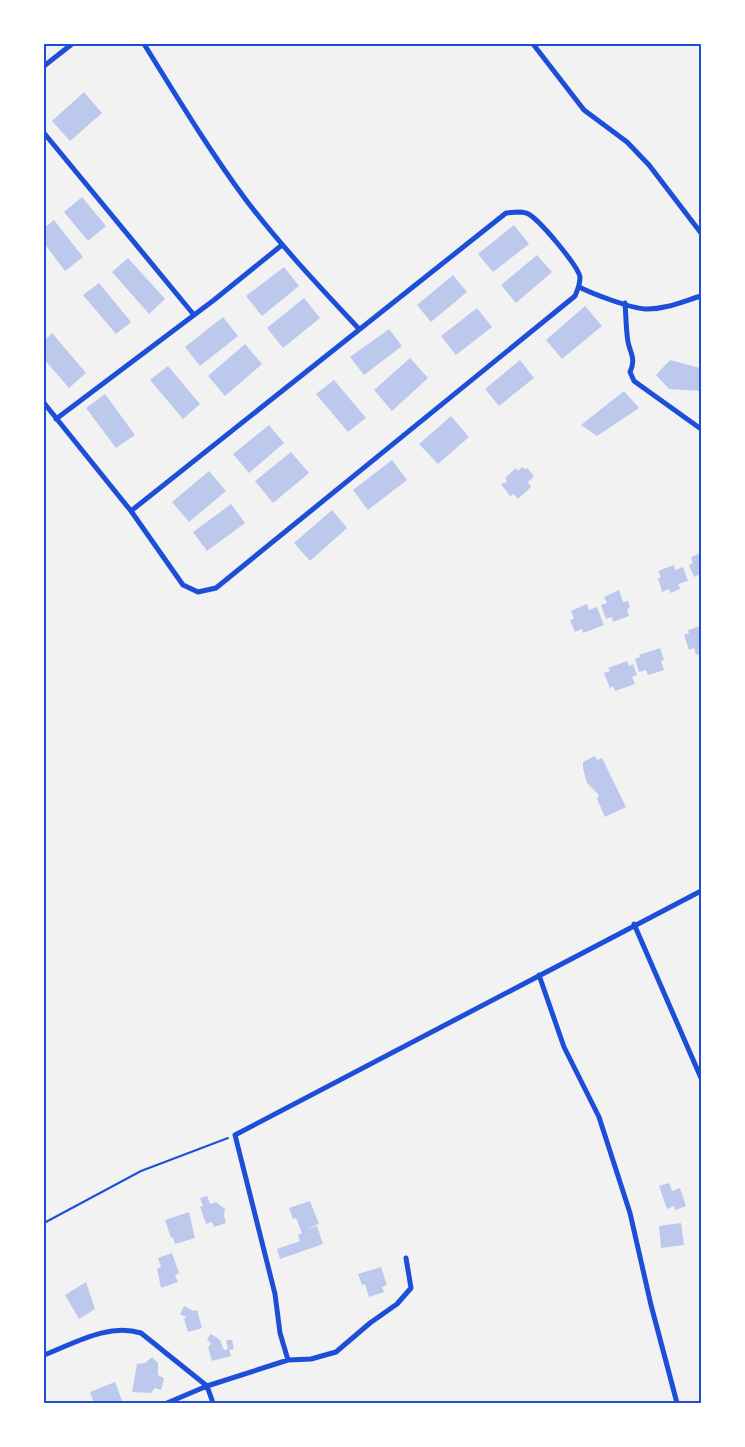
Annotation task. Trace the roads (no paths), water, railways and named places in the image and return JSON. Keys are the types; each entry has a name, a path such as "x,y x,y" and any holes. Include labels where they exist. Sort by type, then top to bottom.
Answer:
{"street":[{"path":"44,66 72,44"},
{"path":"144,44 218,161 282,245 359,329"},
{"path":"533,44 584,110 627,142 649,165 701,233"},
{"path":"44,133 194,315"},
{"path":"44,403 132,511 183,585 198,592 216,588 575,296 580,287 580,276 576,266 535,219 526,212 506,213 132,511"},
{"path":"56,419 194,315 282,245"},
{"path":"580,287 596,296 644,309 661,307 701,296"},
{"path":"625,303 628,343 634,354 634,364 630,372 634,381 701,428"},
{"path":"288,1360 280,1333 275,1294 235,1135 634,924 701,891"},
{"path":"634,924 701,1078"},
{"path":"539,975 564,1047 599,1117 630,1213 651,1305 677,1403"},
{"path":"167,1403 207,1386 288,1360 311,1359 336,1352 397,1304 411,1288 406,1258"},
{"path":"44,1355 113,1329 129,1329 141,1333 207,1386 213,1403"}]}
